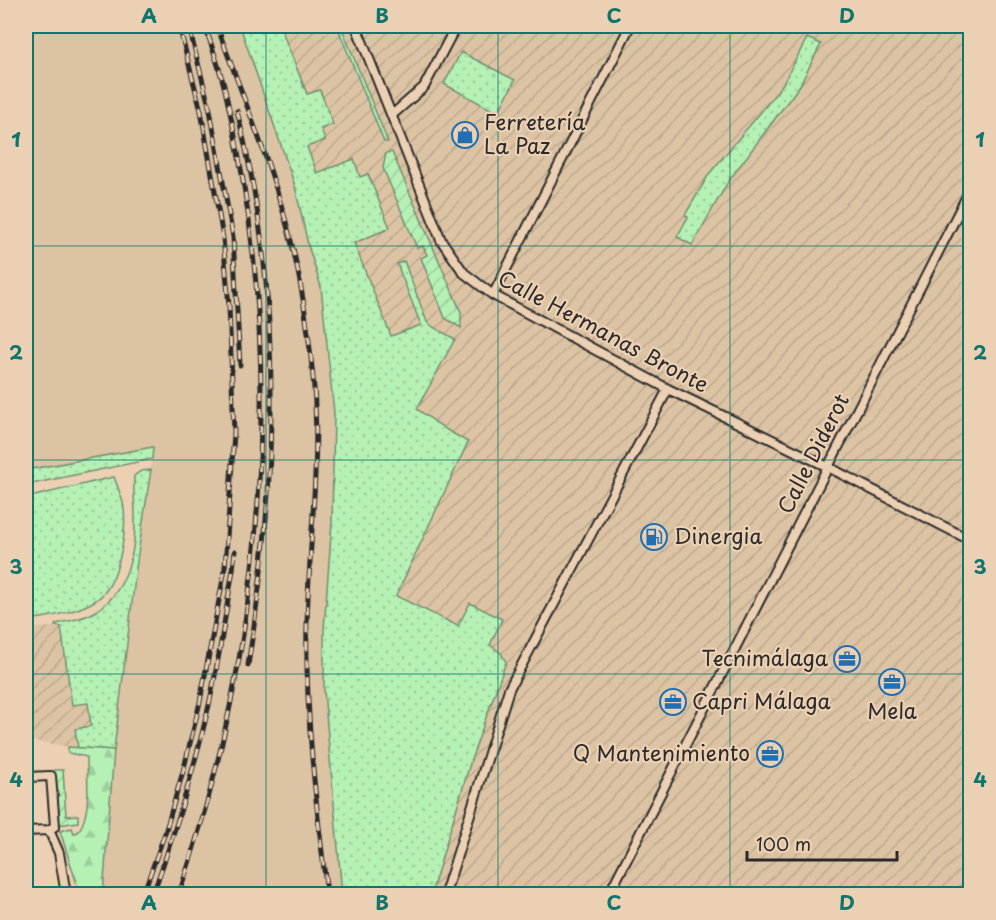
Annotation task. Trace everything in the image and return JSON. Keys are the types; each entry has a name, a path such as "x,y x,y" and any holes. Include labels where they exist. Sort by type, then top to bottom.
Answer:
{"street":[{"name":"Calle Hermanas Bronte","path":"356,26 441,240 464,273 493,296 668,389 970,540"},
{"path":"392,115 424,87 456,26"},
{"path":"493,296 630,26"},
{"name":"Calle Diderot","path":"609,894 970,190"},
{"path":"445,894 509,689 668,389"},
{"path":"26,777 51,776 55,826 49,830 26,831"},
{"path":"49,830 59,853 66,894"}],"shaded area":[{"path":"26,26 240,26 295,186 308,245 321,287 334,413 332,522 324,629 324,691 342,894 103,894 114,750 153,448 26,470"},
{"path":"240,26 970,26 970,894 431,894 472,757 506,662 501,653 459,626 396,596 467,442 417,409 308,245 295,186"},
{"path":"61,626 72,704 88,702 91,726 75,729 78,748 26,740 26,629"}],"green space":[{"path":"240,26 280,26 307,94 320,90 333,124 321,129 325,140 307,147 317,173 354,159 360,177 368,174 390,228 354,243 391,336 421,325 397,264 404,261 427,322 455,339 417,409 468,442 396,596 458,626 470,603 502,619 490,645 501,653 506,662 472,757 431,894 342,894 324,691 324,629 332,522 334,413 321,287 308,245 295,186"},
{"path":"337,26 341,26 388,142 384,142"},
{"path":"807,38 821,44 800,85 728,182 692,245 677,237 688,217 685,215 709,174 784,82"},
{"path":"461,52 515,80 498,113 444,84"},
{"path":"392,152 461,312 461,328 445,318 421,258 427,255 423,246 417,248 383,168 386,153"},
{"path":"153,447 152,459 26,485 26,470"},
{"path":"151,470 138,554 114,750 78,748 75,729 91,726 88,703 72,705 61,627 55,626 91,614 103,606 121,585 131,559 135,531 134,476 141,471"},
{"path":"114,477 123,503 124,525 118,563 110,585 104,593 89,604 56,615 26,620 26,498"},
{"path":"68,747 114,750 103,894 80,894 60,831 72,828 74,833 78,832 87,806 87,757 68,753"},
{"path":"54,770 63,770 66,816 78,815 78,822 59,825"}],"railway":[{"path":"143,894 165,833 200,702 225,568 234,433 229,306 223,238 201,111 179,26"},
{"path":"179,894 209,797 232,698 248,597 258,496 261,394 257,292 245,191 225,90 205,26"},
{"path":"217,26 259,138 287,224 298,270 309,337 316,417 316,447 307,623 308,692 315,793 327,894"},
{"path":"190,31 210,110 233,237 240,365"},
{"path":"237,111 252,179 262,248 269,317 271,387 270,457 265,527 248,665"},
{"path":"153,894 184,801 209,705 235,551"}],"place":[{"name":"Ferretería La Paz","path":"465,135"},
{"name":"Dinergia","path":"654,537"},
{"name":"Tecnimálaga","path":"847,659"},
{"name":"Mela","path":"892,682"},
{"name":"Capri Málaga","path":"673,702"},
{"name":"Q Mantenimiento","path":"770,754"}]}
